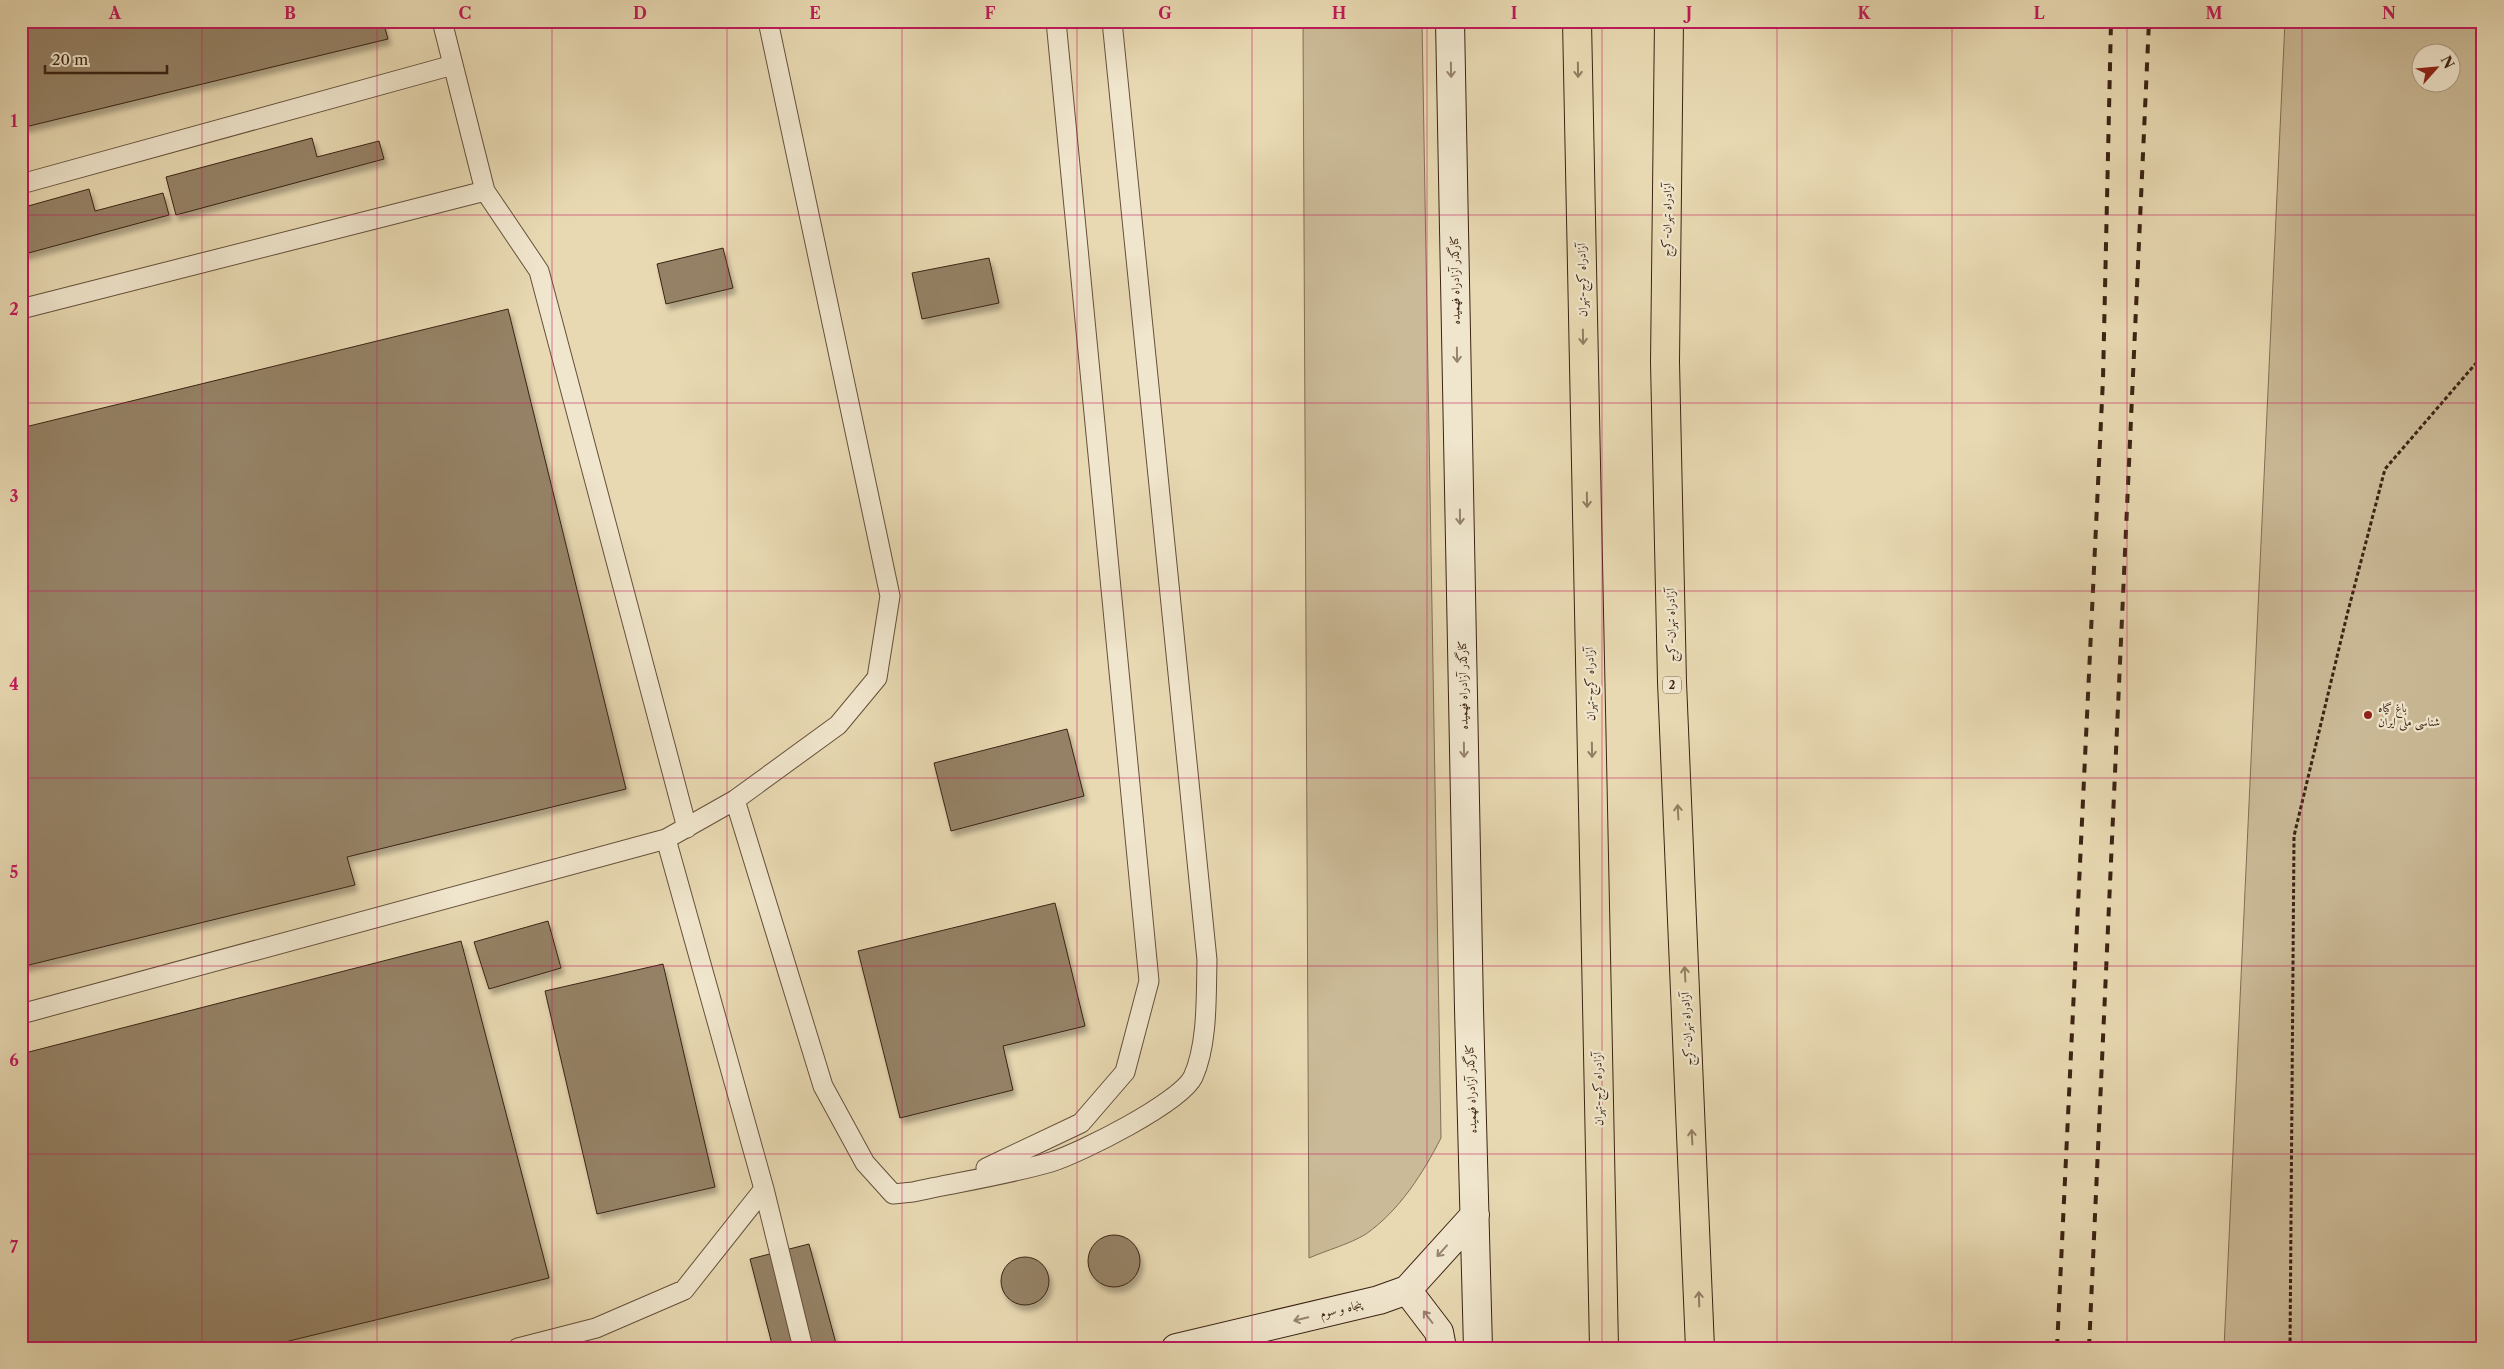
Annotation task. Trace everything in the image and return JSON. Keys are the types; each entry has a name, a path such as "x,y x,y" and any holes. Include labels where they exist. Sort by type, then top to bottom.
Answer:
{"highway":[{"name":"آزادراه کرج-تهران","path":"1577,21 1604,1348"},
{"name":"آزادراه تهران-کرج","path":"1669,21 1666,362 1671,663 1700,1348"}],"main road":[{"name":"کنارگذر آزادراه فهمیده","path":"1450,21 1469,1009 1478,1348"},
{"name":"پنجاه و سوم","path":"1176,1348 1379,1300 1407,1290 1475,1216"},
{"path":"1407,1290 1439,1332 1442,1348"}],"lane":[{"path":"442,21 485,191 539,271 687,828"},
{"path":"21,1014 666,839 735,800 838,725 877,678 890,596 768,21"},
{"path":"958,1182 1081,1123 1124,1072 1149,981 1056,21"},
{"path":"735,800 823,1086 865,1163 893,1194 1052,1161 1106,1137 1162,1107 1192,1078 1204,1030 1207,960 1112,21"},
{"path":"21,184 453,65"},
{"path":"21,309 485,191"},
{"path":"666,839 764,1189 803,1348"},
{"path":"518,1348 596,1328 684,1290 764,1189"}],"path":[{"path":"2290,1348 2294,836 2346,615 2385,469 2483,355"}],"shaded area":[{"path":"1303,21 1422,21 1441,1138 1410,1190 1390,1214 1360,1238 1309,1258"},
{"name":"باغ گیاه‌ شناسی ملی ایران","path":"2285,21 2483,21 2483,1348 2224,1348"}],"building":[{"path":"21,21 383,21 388,39 21,128"},
{"path":"312,138 317,157 379,141 384,159 176,215 166,177"},
{"path":"89,189 95,211 163,193 169,215 21,255 21,208"},
{"path":"723,248 733,288 666,304 657,264"},
{"path":"989,258 999,303 922,319 912,273"},
{"path":"508,309 626,789 347,857 355,885 21,967 21,428"},
{"path":"1067,729 1084,796 951,831 934,763"},
{"path":"1055,903 1085,1026 1003,1046 1013,1090 900,1118 858,951"},
{"path":"548,921 561,968 489,989 474,942"},
{"path":"461,941 549,1278 260,1348 21,1348 21,1054"},
{"path":"663,964 715,1187 597,1214 545,991"},
{"path":"1109,1235 1119,1235 1133,1242 1140,1256 1140,1266 1133,1280 1119,1287 1109,1287 1099,1283 1092,1276 1088,1266 1088,1256 1092,1246 1099,1239"},
{"path":"809,1244 837,1347 773,1348 750,1259"},
{"path":"1020,1257 1030,1257 1042,1264 1049,1276 1049,1286 1042,1298 1030,1305 1020,1305 1012,1301 1005,1294 1001,1286 1001,1276 1005,1268 1012,1261"}],"railway":[{"path":"2057,1348 2103,379 2111,21"},
{"path":"2089,1348 2149,21"}],"place":[{"name":"باغ گیاه‌ شناسی ملی ایران","path":"2368,715"}]}
